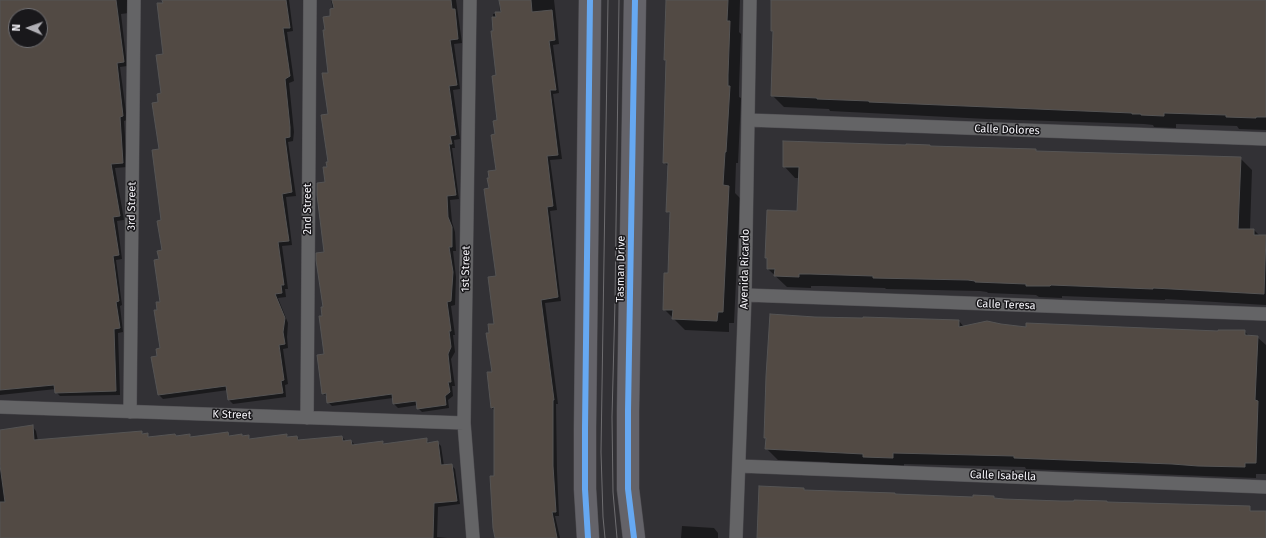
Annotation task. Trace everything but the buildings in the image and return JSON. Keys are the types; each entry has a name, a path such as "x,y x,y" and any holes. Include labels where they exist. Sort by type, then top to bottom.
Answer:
{"street":[{"path":"588,538 585,489 585,428 590,0"},
{"name":"Tasman Drive","path":"634,538 628,488 628,458 635,0"}],"lane":[{"name":"3rd Street","path":"130,412 134,0"},
{"name":"2nd Street","path":"307,418 310,0"},
{"name":"1st Street","path":"470,0 464,423 473,538"},
{"name":"Avenida Ricardo","path":"736,538 745,295 750,0"},
{"name":"Calle Dolores","path":"748,120 1266,140"},
{"name":"Calle Teresa","path":"745,295 1266,314"},
{"name":"K Street","path":"0,407 464,423"},
{"name":"Calle Isabella","path":"739,466 1266,487"}],"tram line":[{"path":"605,538 601,452 608,0"},
{"path":"617,538 613,492 612,417 619,0"}],"cycle path":[{"path":"588,538 585,489 585,428 590,0"},
{"path":"634,538 628,489 628,411 635,0"}]}
